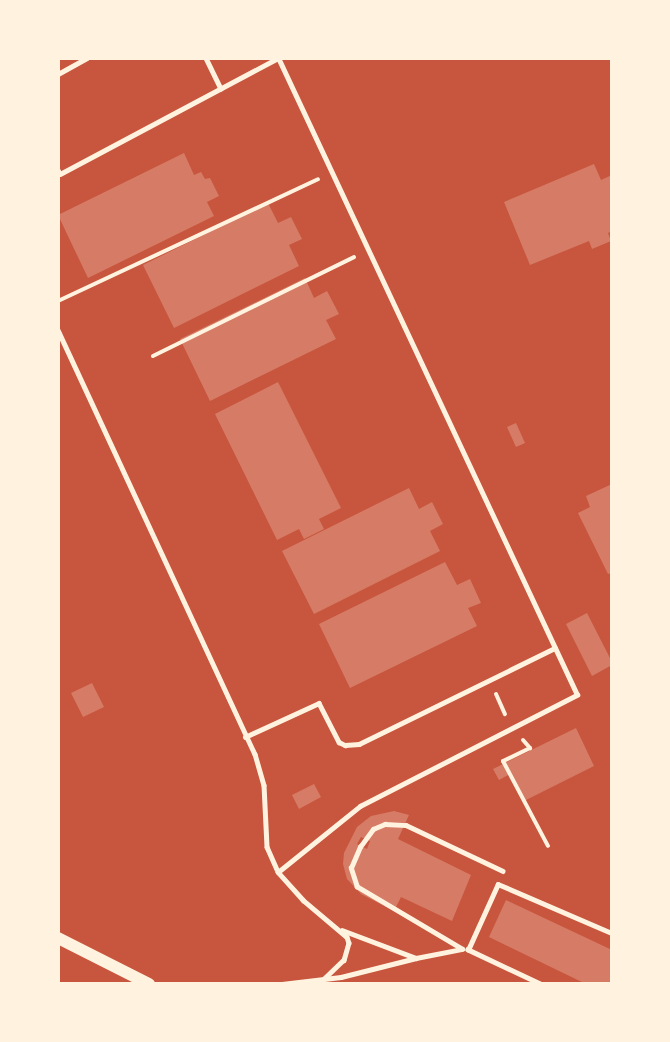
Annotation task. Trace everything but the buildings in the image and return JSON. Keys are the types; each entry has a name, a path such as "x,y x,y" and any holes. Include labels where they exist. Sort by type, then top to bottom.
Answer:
{"main road":[{"path":"58,938 149,984"}],"lane":[{"path":"58,74 87,58"},
{"path":"58,170 60,174 278,58 577,695 360,806 278,872"},
{"path":"209,60 220,89"},
{"path":"58,330 141,505 262,777 267,847 278,872 303,900 347,937 348,951 344,960 323,980"},
{"path":"245,736 319,703 339,742 345,745 359,744 488,678 555,648"},
{"path":"503,871 406,825 385,824 373,829 360,847 351,868 357,887 465,950 540,984"},
{"path":"465,950 498,884 612,933"},
{"path":"334,927 416,958"},
{"path":"282,984 323,980 376,970 416,958 465,950"}],"path":[{"path":"58,301 332,172"},
{"path":"153,356 368,250"},
{"path":"488,678 512,727 530,748 503,761 548,846"}]}
